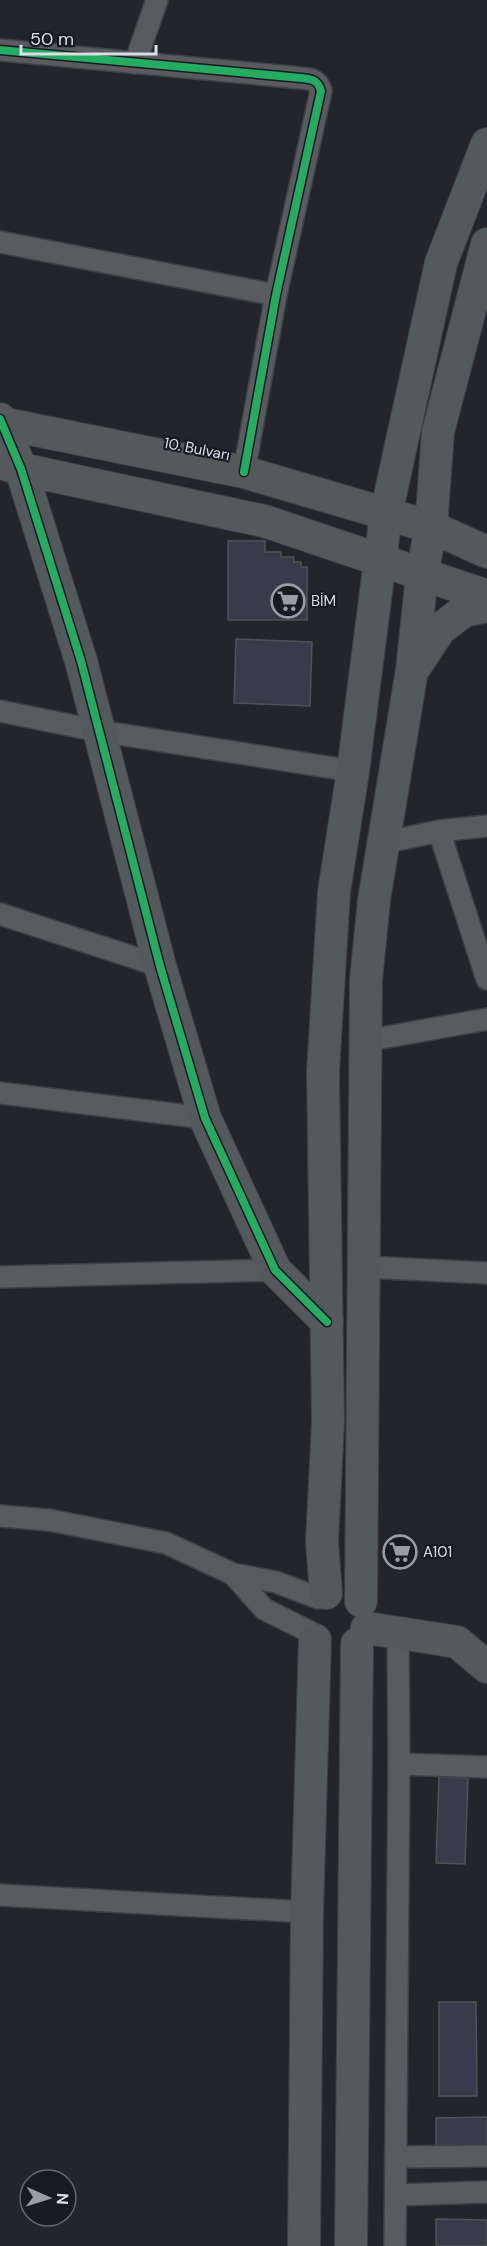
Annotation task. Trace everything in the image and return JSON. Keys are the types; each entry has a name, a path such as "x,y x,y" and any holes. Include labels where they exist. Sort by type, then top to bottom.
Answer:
{"main road":[{"path":"304,2246 312,1636 308,1614 322,1595 322,1542 328,1422 323,1071 334,892 353,771 387,514 441,263 487,144"},
{"path":"351,2246 362,1624 366,980 383,843 412,670 422,575 431,527 438,432 487,244"},
{"path":"0,421 10,466 81,661 159,966 205,1118 276,1270 327,1322"},
{"name":"10. Bulvarı","path":"0,421 244,472 431,527 487,552"},
{"path":"438,432 449,502 464,527 487,544"},
{"path":"10,466 264,521 487,596"},
{"path":"412,670 440,629 464,611 487,606"},
{"path":"322,1595 345,1592 362,1624 472,1644 487,1667"},
{"path":"312,1636 330,1650 349,1649 362,1624"}],"street":[{"path":"135,63 158,0"},
{"path":"0,50 301,78 313,80 319,84 320,97 276,295 244,472"},
{"path":"0,242 276,295"},
{"path":"0,711 99,731 353,771"},
{"path":"383,843 438,831 487,826"},
{"path":"438,831 487,979"},
{"path":"0,915 159,966"},
{"path":"365,1041 487,1019"},
{"path":"0,1094 205,1118"},
{"path":"365,1267 487,1273"},
{"path":"0,1277 276,1270"},
{"path":"0,1516 49,1520 166,1543 233,1574 276,1582 322,1595"},
{"path":"233,1574 264,1610 312,1636"},
{"path":"395,2246 398,1632"},
{"path":"399,1764 487,1767"},
{"path":"0,1895 307,1912"},
{"path":"396,2157 487,2156"},
{"path":"396,2195 487,2192"}],"building":[{"path":"228,541 265,541 265,552 281,552 281,557 294,557 294,562 301,562 301,567 307,567 307,620 228,620"},
{"path":"236,639 312,642 310,706 234,703"},
{"path":"439,1777 468,1778 465,1864 436,1863"},
{"path":"439,2002 476,2002 477,2096 439,2096"},
{"path":"487,2117 487,2147 436,2149 436,2118"},
{"path":"436,2219 487,2220 487,2246 436,2246"}],"cycle path":[{"path":"0,50 305,78 318,84 321,91 276,295 244,472"},
{"path":"0,419 21,469 81,661 160,966 205,1118 275,1270 327,1322"}],"place":[{"name":"BİM","path":"288,601"},
{"name":"A101","path":"400,1552"}]}
